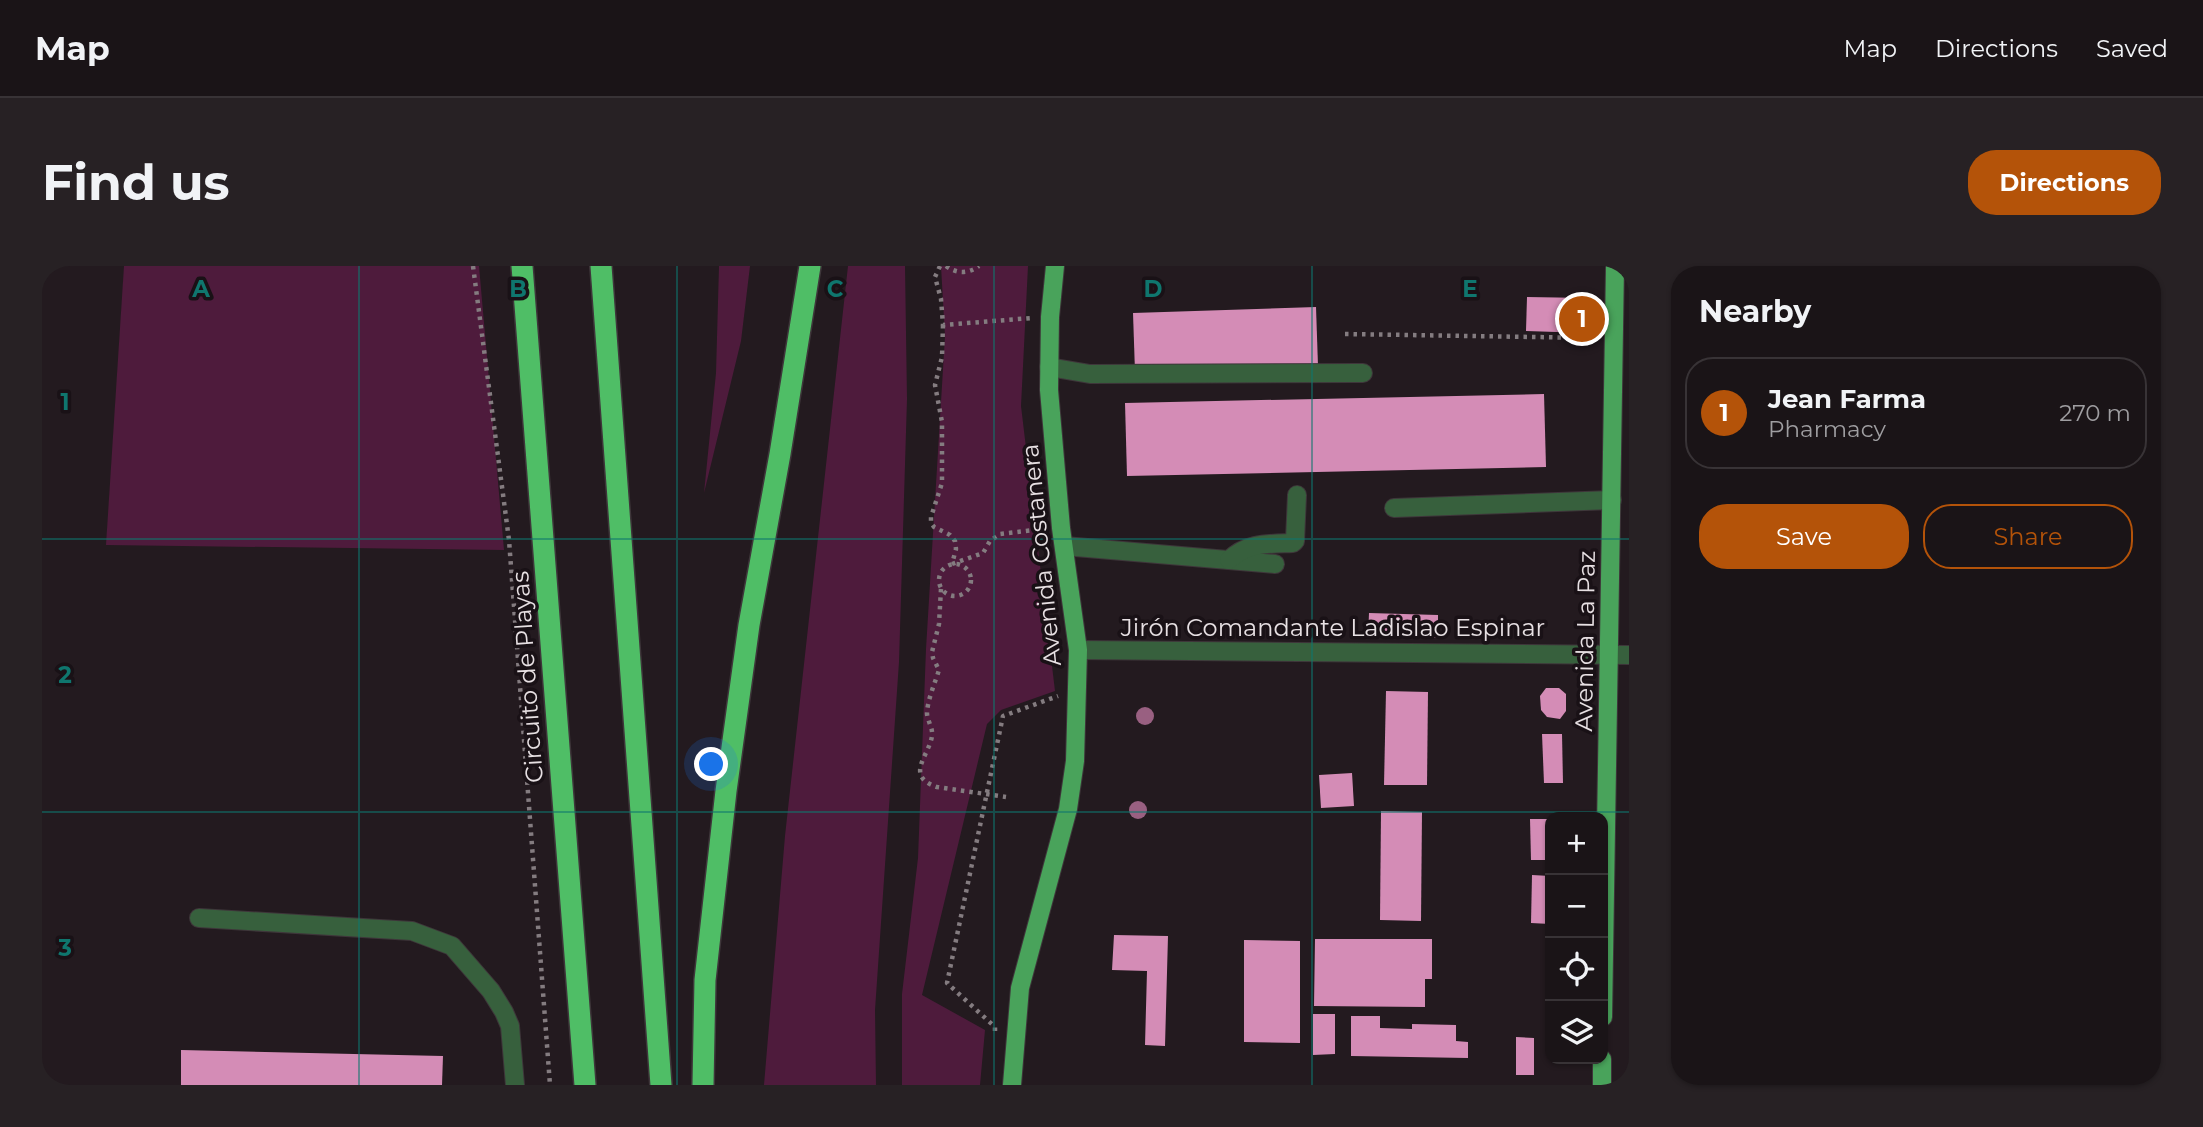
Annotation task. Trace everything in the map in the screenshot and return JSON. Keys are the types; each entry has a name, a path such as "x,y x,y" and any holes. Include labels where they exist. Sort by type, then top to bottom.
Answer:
{"highway":[{"name":"Circuito de Playas","path":"522,266 585,1085"},
{"path":"601,266 661,1085"},
{"path":"703,1085 705,980 726,791 749,625 810,266"}],"main road":[{"name":"Avenida Costanera","path":"1012,1085 1020,988 1068,809 1074,761 1079,650 1057,534 1049,367 1041,318 1055,266"},
{"name":"Avenida La Paz","path":"1603,1001 1615,266"},
{"path":"1602,1064 1602,1085"}],"street":[{"path":"1049,367 1090,374 1363,373"},
{"path":"1229,560 1251,546 1293,543 1297,495"},
{"path":"1394,508 1612,500"},
{"path":"1057,534 1229,560 1275,564"},
{"name":"Jirón Comandante Ladislao Espinar","path":"1079,650 1629,654"},
{"path":"199,918 412,932 452,946 491,991 504,1012 510,1026 515,1085"}],"path":[{"path":"473,266 509,540 550,1085"},
{"path":"940,266 935,277 941,299 942,357 935,385 942,422 942,483 931,523 955,541 956,550 952,564"},
{"path":"946,266 963,272 979,266"},
{"path":"943,325 1041,318 1033,305"},
{"path":"1345,334 1614,339"},
{"path":"1044,516 1057,534"},
{"path":"1006,797 930,784 920,771 920,763 932,737 932,726 927,715 939,670 932,652 939,624 939,574 942,569 952,564 983,553 990,541 1000,534 1057,534"},
{"path":"941,589 949,596 955,597 969,589 971,579 967,569 962,565 952,564"},
{"path":"995,1039 995,1027 947,983 1003,716 1062,694"}],"shaded area":[{"path":"124,266 479,266 504,550 106,545"},
{"path":"719,266 750,266 741,341 704,493 716,373"},
{"path":"848,266 905,266 907,399 899,662 875,1010 876,1085 764,1085 785,836"},
{"path":"941,266 1028,266 1021,406 1055,691 1001,710 987,724 922,995 985,1030 980,1085 902,1085 902,994 918,858 926,649 945,336"}],"building":[{"path":"1527,297 1588,298 1587,333 1526,331"},
{"path":"1316,307 1318,366 1135,372 1133,313"},
{"path":"1544,394 1546,467 1127,476 1125,403"},
{"path":"1369,613 1438,615 1438,638 1368,636"},
{"path":"1546,688 1559,688 1566,694 1566,711 1560,719 1547,717 1541,710 1540,696"},
{"path":"1386,691 1428,692 1427,785 1384,785"},
{"path":"1542,734 1562,734 1563,783 1544,783"},
{"path":"1352,773 1354,806 1321,808 1319,775"},
{"path":"1381,811 1422,812 1421,921 1380,920"},
{"path":"1530,819 1545,819 1545,860 1531,860"},
{"path":"1532,875 1545,876 1545,924 1531,923"},
{"path":"1114,935 1168,936 1165,1046 1145,1045 1147,971 1112,970"},
{"path":"1315,939 1432,939 1432,979 1425,979 1425,1007 1314,1006"},
{"path":"1244,940 1300,941 1300,1043 1244,1042"},
{"path":"1313,1014 1335,1014 1335,1054 1313,1055"},
{"path":"1351,1016 1380,1016 1380,1028 1412,1029 1412,1024 1456,1025 1456,1041 1468,1042 1468,1058 1351,1056"},
{"path":"1516,1037 1534,1038 1534,1075 1516,1075"},
{"path":"181,1050 443,1056 442,1085 181,1085"}],"place":[{"name":"Jean Farma","path":"1582,319"}]}
